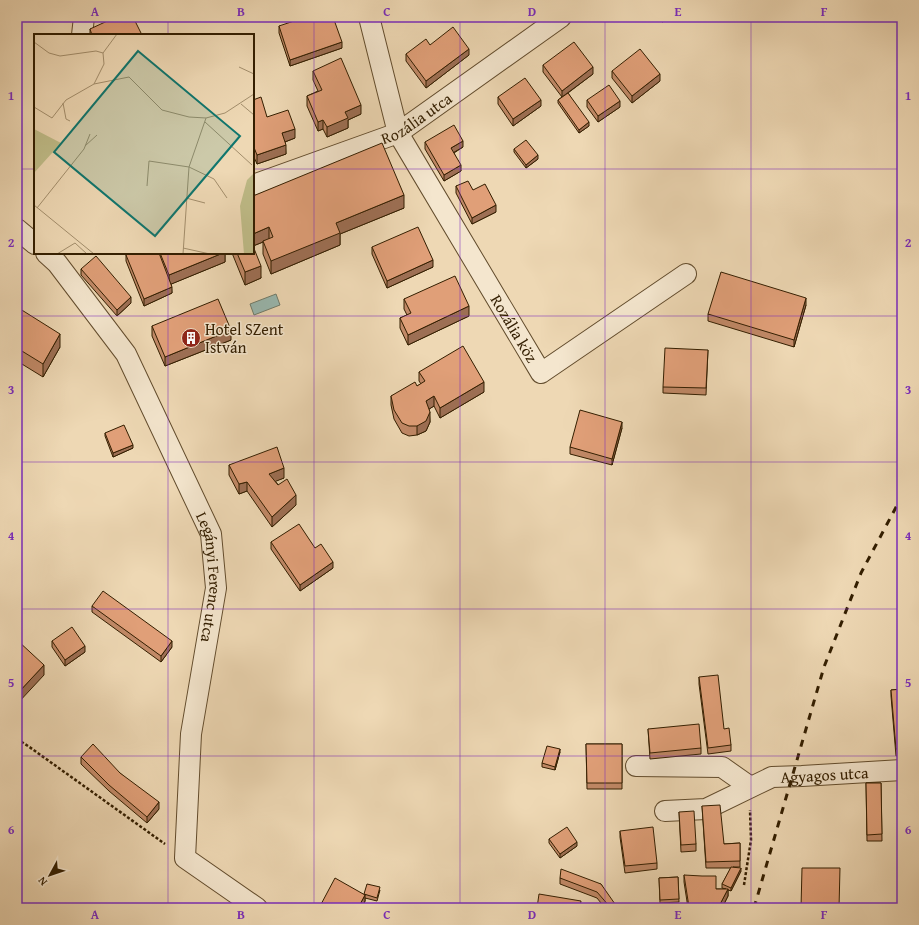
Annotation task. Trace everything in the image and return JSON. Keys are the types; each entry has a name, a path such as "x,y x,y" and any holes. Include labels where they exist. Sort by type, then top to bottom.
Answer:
{"street":[{"path":"82,34 84,17"},
{"path":"369,17 398,133"},
{"name":"Rozália utca","path":"254,185 398,133 561,17"},
{"name":"Rozália köz","path":"398,133 540,373 686,274"},
{"path":"17,229 34,243"},
{"name":"Legányi Ferenc utca","path":"58,256 126,354 212,534 216,588 191,734 185,858"},
{"path":"636,766 722,767 749,786"},
{"name":"Agyagos utca","path":"664,811 706,809 749,786 772,777 902,770"},
{"path":"185,858 257,908"}],"path":[{"path":"17,739 185,858"},
{"path":"744,885 751,840 749,786"}],"water":[{"path":"276,294 280,305 254,315 250,304"}],"building":[{"path":"116,17 133,17 142,34 92,34 90,29"},
{"path":"306,17 333,17 342,42 290,60 279,26"},
{"path":"453,27 469,49 426,81 406,54 426,39 430,45"},
{"path":"574,42 593,67 562,91 543,65"},
{"path":"640,49 660,74 632,96 612,71"},
{"path":"341,58 361,105 345,112 348,118 327,127 323,120 318,122 307,96 322,90 313,71"},
{"path":"525,78 541,100 513,119 498,97"},
{"path":"609,85 620,101 598,116 587,100"},
{"path":"568,93 589,122 579,130 558,100"},
{"path":"261,97 267,117 288,110 295,129 282,133 286,145 257,155 254,148 254,100"},
{"path":"454,125 463,141 451,148 461,165 444,175 425,142"},
{"path":"526,140 538,155 526,165 514,149"},
{"path":"382,143 404,195 336,223 340,233 271,261 263,241 273,237 269,227 254,234 254,196"},
{"path":"468,181 473,190 485,184 496,205 472,218 456,186"},
{"path":"418,227 433,260 387,281 372,247"},
{"path":"254,248 261,266 245,272 237,254 254,254"},
{"path":"159,254 172,287 144,299 126,255"},
{"path":"160,254 221,254 169,275"},
{"path":"96,256 131,297 117,310 81,269"},
{"path":"721,272 806,298 794,340 708,314"},
{"path":"455,276 469,306 408,335 400,318 411,313 404,299"},
{"name":"Hotel SZent István","path":"218,299 231,330 165,357 152,326"},
{"path":"17,307 60,334 43,364 17,348"},
{"path":"463,346 484,382 440,408 434,396 426,401 430,412 426,421 417,426 409,426 402,423 394,410 391,396 415,382 417,386 425,381 419,372"},
{"path":"665,348 708,350 706,388 663,387"},
{"path":"580,410 622,422 612,459 570,447"},
{"path":"124,425 133,445 113,453 105,433"},
{"path":"277,447 284,468 269,474 278,485 287,479 296,495 272,517 247,482 239,484 229,465"},
{"path":"299,524 315,548 321,544 333,562 300,585 271,542"},
{"path":"103,591 172,641 161,656 92,606"},
{"path":"72,627 85,646 65,660 52,641"},
{"path":"17,640 44,665 17,694"},
{"path":"718,675 724,729 729,728 731,745 708,748 699,677"},
{"path":"902,689 902,749 896,749 891,690"},
{"path":"699,724 701,748 650,753 648,729"},
{"path":"93,744 120,773 159,802 147,817 109,785 81,757"},
{"path":"586,744 622,744 622,783 587,783"},
{"path":"547,746 560,749 555,767 542,763"},
{"path":"901,775 902,775 902,846"},
{"path":"866,783 881,783 882,834 867,835"},
{"path":"720,805 724,844 740,843 740,861 706,862 702,806"},
{"path":"694,811 696,844 681,845 679,812"},
{"path":"567,827 577,842 560,854 549,839"},
{"path":"653,827 657,863 625,866 620,831"},
{"path":"731,867 741,868 731,888 722,884"},
{"path":"802,868 840,868 839,908 801,908"},
{"path":"561,869 601,884 615,904 610,907 597,892 560,878"},
{"path":"684,875 716,876 716,889 728,889 718,908 689,907"},
{"path":"678,877 679,899 660,900 659,878"},
{"path":"335,878 365,895 358,908 319,908"},
{"path":"367,884 380,887 377,898 364,894"},
{"path":"539,894 581,901 580,908 537,908"}],"railway":[{"path":"754,908 824,667 861,573 902,496"}],"place":[{"name":"Hotel SZent István","path":"191,338"}]}
